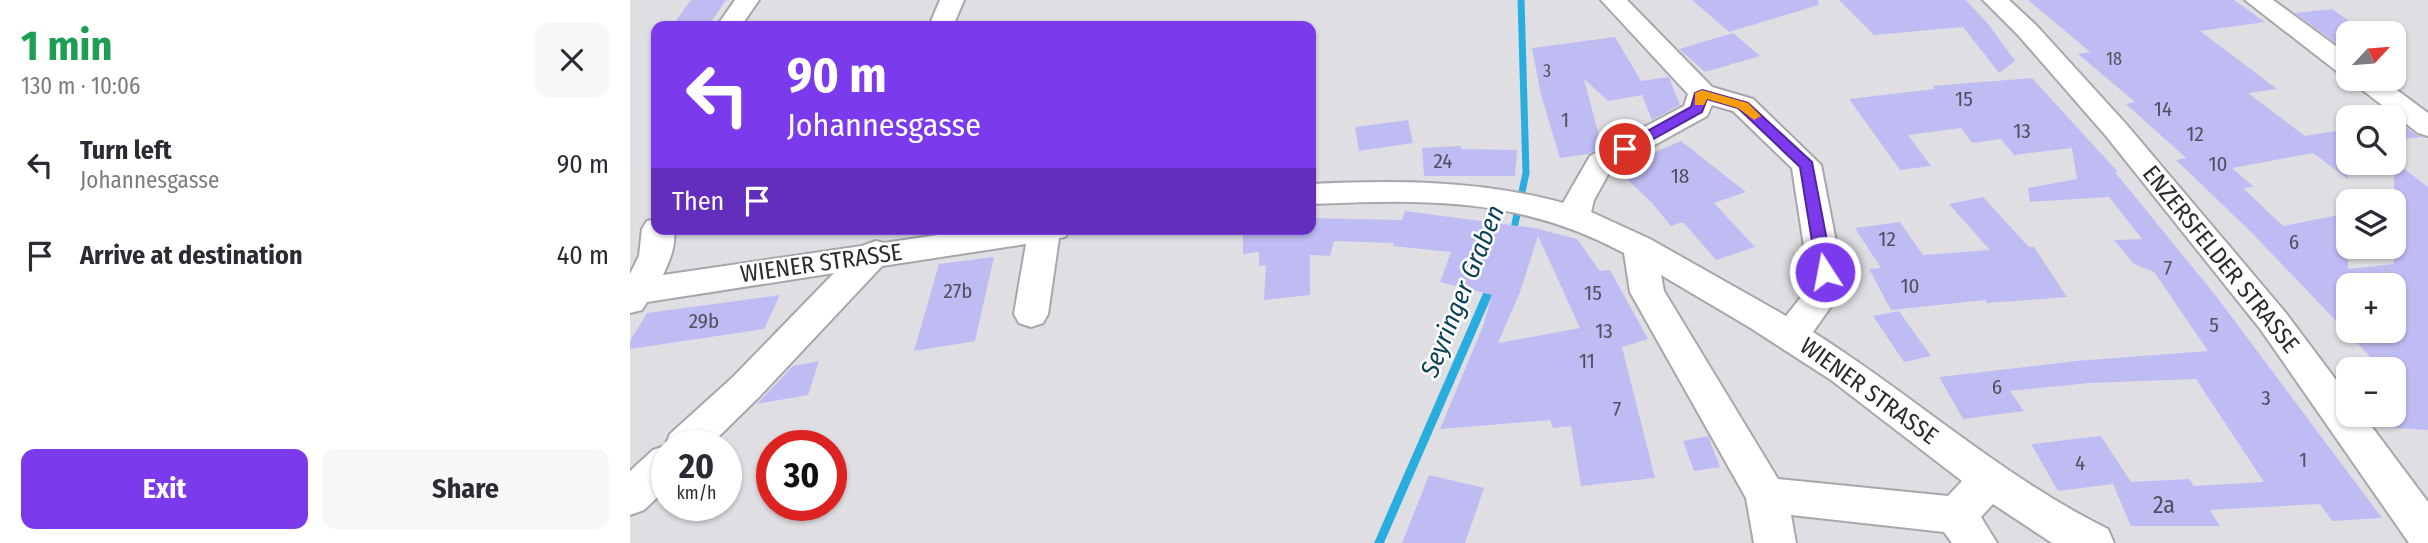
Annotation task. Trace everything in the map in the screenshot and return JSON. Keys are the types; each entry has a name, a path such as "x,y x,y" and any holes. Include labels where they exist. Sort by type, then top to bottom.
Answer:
{"street":[{"path":"732,21 747,0"},
{"path":"943,21 952,0"},
{"path":"1613,0 1702,93 1743,105 1807,165 1825,272 1822,295 1791,335"},
{"name":"ENZERSFELDER STRASSE","path":"1995,0 2027,30 2116,130 2273,321 2428,535"},
{"path":"2257,0 2336,57"},
{"path":"2381,91 2428,127"},
{"path":"1565,214 1579,200 1601,163 1697,110 1702,93"},
{"name":"WIENER STRASSE","path":"1316,194 1421,191 1502,199 1565,214 1639,247 1791,335 1853,376 2069,538"},
{"path":"630,220 651,226"},
{"path":"632,294 655,256 658,235"},
{"path":"701,430 895,235"},
{"name":"WIENER STRASSE","path":"632,294 1014,235"},
{"path":"1031,314 1048,235"},
{"path":"1639,247 1647,292 1766,495 1775,543"},
{"path":"630,497 651,477"},
{"path":"1766,495 1966,529 1990,480"}],"building":[{"path":"691,0 726,0 712,21 676,21"},
{"path":"1692,0 1818,0 1819,5 1729,32"},
{"path":"1839,0 1966,0 1989,25 2015,61 1999,73 1963,27 1874,35"},
{"path":"2028,0 2234,0 2265,22 2200,31 2277,89 2248,93 2305,136 2336,131 2336,170 2313,153 2232,168 2254,187 2243,188 2283,226 2336,215 2336,259 2348,259 2348,269 2394,264 2394,259 2406,259 2406,189 2394,189 2394,175 2406,175 2406,170 2428,187 2428,430 2394,428 2406,427 2406,357 2371,357 2357,343 2406,343 2406,273 2336,273 2336,321 2251,232 2176,160 2186,158 2126,104 2135,102 2078,54 2090,52"},
{"path":"2332,9 2348,21 2336,21 2336,43 2295,13"},
{"path":"1733,33 1760,56 1705,72 1679,49"},
{"path":"1615,37 1641,81 1669,77 1680,105 1652,120 1642,95 1608,101 1584,79 1602,147 1588,154 1560,158 1541,95 1532,48"},
{"path":"2032,78 2118,172 2115,172 2216,296 2382,518 2332,521 2320,504 2210,510 2220,526 2131,526 2113,484 2058,491 2031,444 2101,436 2131,482 2189,479 2194,486 2264,482 2196,379 2089,383 2010,391 2024,411 1963,419 1939,377 2076,361 2208,351 2154,272 2134,264 2114,240 2142,239 2109,197 2030,202 2028,188 2077,179 2072,148 2014,155 2001,139 1972,143 1961,128 1908,135 1931,166 1900,170 1849,99 1935,89 1933,86"},
{"path":"1408,120 1413,143 1359,151 1355,127"},
{"path":"2406,127 2416,135 2422,137 2406,139"},
{"path":"1681,141 1746,192 1714,203 1755,247 1716,260 1683,222 1671,226 1652,203 1616,169"},
{"path":"1461,146 1461,149 1517,150 1515,176 1424,176 1422,148"},
{"path":"1983,197 2029,247 2034,247 2067,297 1987,303 1985,300 1891,310 1869,269 1881,268 1855,228 1900,222 1923,255 1990,250 1949,204"},
{"path":"1405,211 1534,228 1577,239 1600,271 1610,270 1648,339 1622,347 1655,478 1581,486 1571,426 1553,428 1550,420 1440,429 1483,326 1492,295 1440,282 1451,252 1393,246 1394,243 1334,241 1330,256 1310,255 1310,295 1264,300 1266,265 1259,266 1259,252 1243,254 1243,235 1316,235 1316,218 1402,220","holes":["1538,236 1580,328 1498,343 1520,292"]},
{"path":"994,257 975,341 914,351 939,264"},
{"path":"780,295 764,329 630,349 630,341 647,313"},
{"path":"1899,311 1931,356 1904,362 1873,316"},
{"path":"819,361 808,395 757,404 793,366"},
{"path":"1708,436 1720,467 1694,471 1683,441"},
{"path":"1429,475 1484,488 1465,543 1402,543"}],"waterway":[{"name":"Seyringer Graben","path":"1513,233 1526,173 1521,0"},
{"name":"Seyringer Graben","path":"1379,543 1492,284"}],"slow traffic":[{"path":"1699,102 1702,93 1743,105 1754,116"}],"route":[{"path":"1625,149 1697,110 1702,93 1743,105 1807,165 1825,272"}]}
